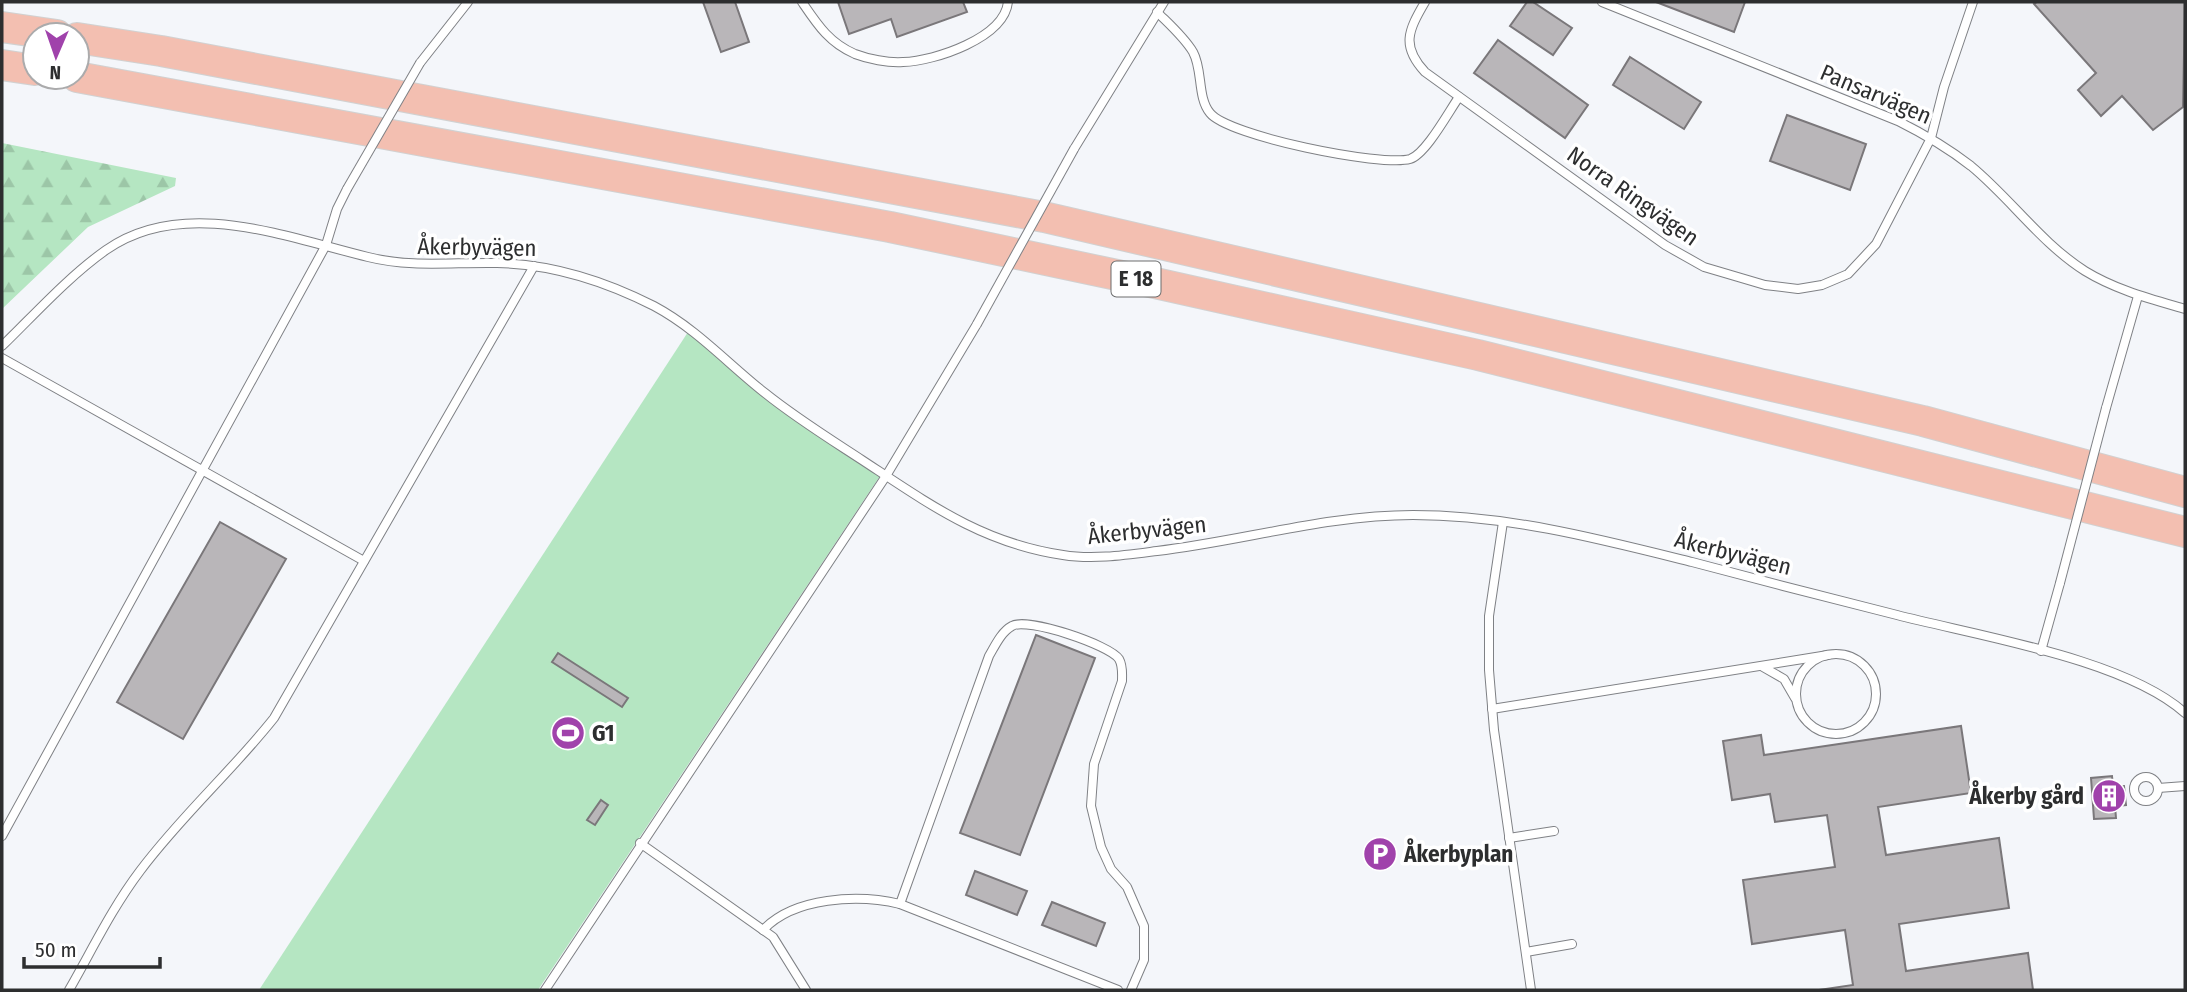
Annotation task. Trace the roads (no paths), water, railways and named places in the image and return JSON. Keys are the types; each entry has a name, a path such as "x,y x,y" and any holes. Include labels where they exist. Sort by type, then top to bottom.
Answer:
{"highway":[{"path":"2,27 21,30"},
{"name":"E 18","path":"91,40 174,53 1044,217 1923,421 2185,492"},
{"path":"2,65 21,68"},
{"name":"E 18","path":"91,80 877,224 1129,278 1505,361 2185,531"}],"lane":[{"path":"2,836 326,245 337,209 347,189 420,63 468,2"},
{"path":"802,2 820,31 838,45 856,55 902,62 971,43 995,29 1007,14 1009,2"},
{"path":"545,990 640,843 886,476 976,324 1074,149 1164,2"},
{"name":"Norra Ringvägen","path":"1424,2 1414,21 1408,44 1425,72 1665,246 1704,267 1730,276 1798,289 1822,285 1848,274 1866,258 1931,138 1944,87 1973,2"},
{"name":"Pansarvägen","path":"1602,2 1898,121 1931,138 1973,167 2057,250 2086,272 2138,296 2185,309"},
{"path":"1157,12 1193,52 1204,101 1210,113 1226,126 1252,135 1368,160 1412,158 1422,150 1460,97"},
{"name":"Åkerbyvägen","path":"2,346 108,248 151,229 187,222 226,224 410,265 494,262 534,266 584,276 617,289 683,323 763,392 886,476 963,526 1015,545 1068,556 1116,556 1170,550 1302,526 1407,515 1476,517 1644,550 2041,651 2140,684 2167,697 2185,713"},
{"path":"69,990 109,916 140,871 204,795 249,750 274,718 534,266"},
{"path":"2041,651 2138,296"},
{"path":"2,358 364,561"},
{"path":"1503,522 1489,616 1492,709 1531,990"},
{"path":"900,904 989,656 1002,635 1012,626 1023,622 1037,624 1112,652 1123,669 1122,681 1094,764 1091,806 1106,858 1138,906 1144,926 1144,960 1132,990"},
{"path":"1492,709 1828,654 1842,654 1860,662 1872,676 1876,690 1875,704 1866,720 1852,730 1836,734 1824,732 1803,717 1784,678 1760,666"},
{"path":"1796,701 1797,682 1806,667 1828,654"},
{"path":"2158,788 2185,786"},
{"path":"1509,838 1554,831"},
{"path":"640,843 763,930 787,956 806,990"},
{"path":"763,930 773,920 799,908 875,898 900,904 1118,990"},
{"path":"1525,952 1573,944"}],"place":[{"name":"G1","path":"568,733"},
{"name":"Åkerby gård","path":"2109,796"},
{"name":"Åkerbyplan","path":"1380,854"}]}
